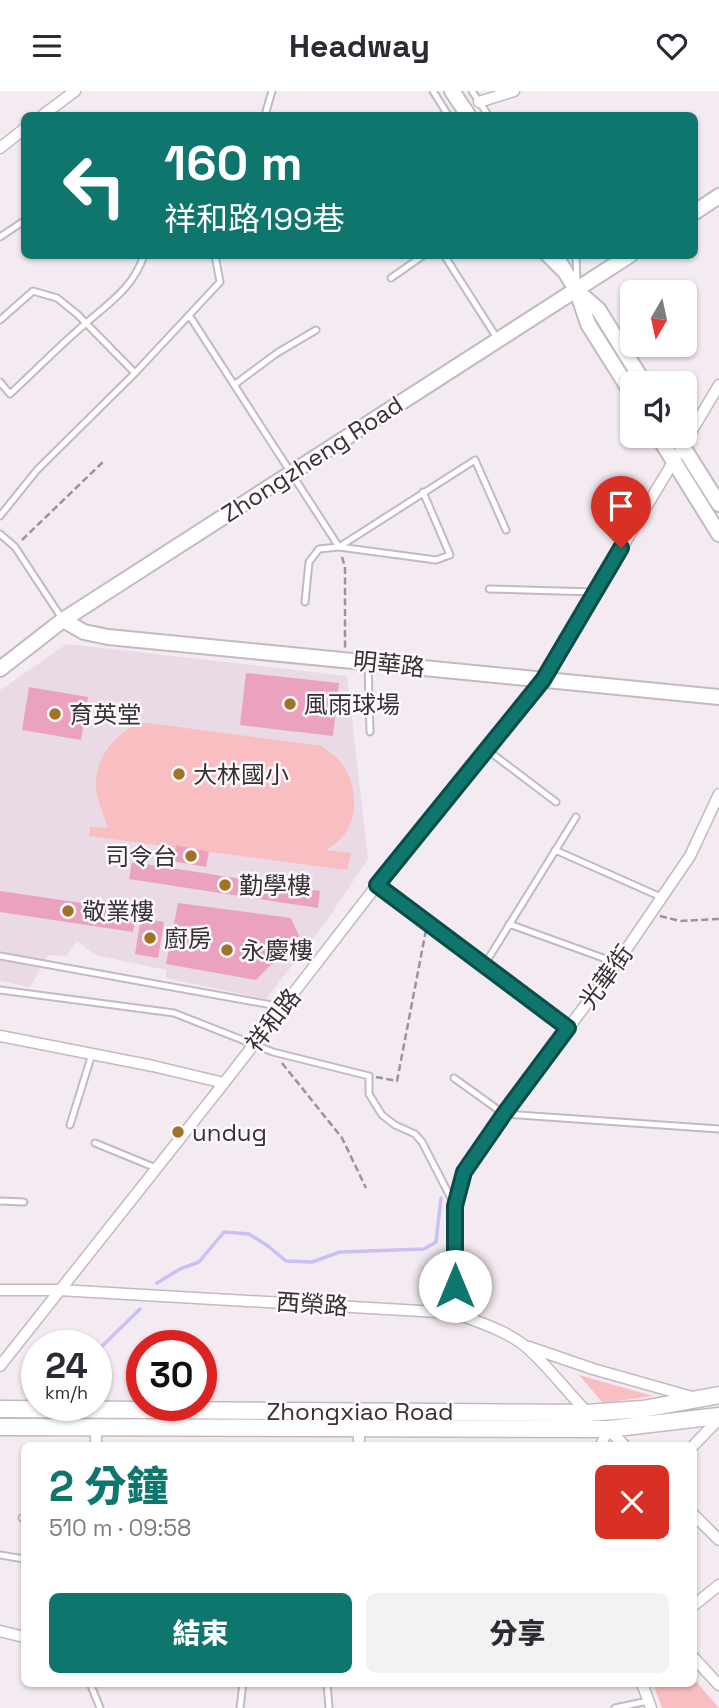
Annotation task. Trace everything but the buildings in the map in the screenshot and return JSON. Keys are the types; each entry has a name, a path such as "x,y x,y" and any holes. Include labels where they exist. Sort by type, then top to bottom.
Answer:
{"main road":[{"name":"Zhongxiao Road","path":"0,1409 587,1413 643,1409 719,1395"},
{"name":"Zhongxiao Road","path":"0,1427 96,1427 359,1438 608,1429 719,1418"}],"street":[{"path":"47,112 75,91"},
{"path":"452,91 466,112"},
{"path":"480,102 514,91"},
{"path":"0,148 21,131"},
{"path":"698,210 719,196"},
{"path":"557,259 577,291 588,324 620,375"},
{"name":"Zhongzheng Road","path":"0,669 63,620 623,259"},
{"path":"577,291 598,309 637,371"},
{"name":"祥和路","path":"697,416 719,385"},
{"path":"665,448 719,534"},
{"name":"祥和路","path":"0,1366 377,885 543,680 673,461 677,448"},
{"path":"683,448 719,504"},
{"name":"明華路","path":"63,620 84,632 108,637 719,697"},
{"name":"光華街","path":"455,1313 455,1206 464,1172 617,963 690,856 718,799"},
{"path":"0,1036 224,1083"},
{"name":"西榮路","path":"0,1290 59,1290 455,1313 493,1328 523,1345 551,1371 587,1413 621,1442"},
{"path":"523,1345 593,1369 699,1399"},
{"path":"359,1438 360,1411"},
{"path":"697,1442 719,1418"},
{"path":"96,1427 96,1442"},
{"path":"602,1442 608,1429"},
{"path":"697,1518 719,1540"},
{"path":"697,1603 719,1585"},
{"path":"0,1631 21,1636"},
{"path":"697,1661 719,1685"},
{"path":"643,1687 650,1705"}],"lane":[{"path":"266,112 272,91"},
{"path":"433,91 446,112"},
{"path":"472,91 486,112"},
{"path":"0,237 21,223"},
{"path":"0,382 10,394 87,322 113,302 139,273 143,259"},
{"path":"0,516 37,470 135,373 220,282 216,259"},
{"path":"409,259 412,264"},
{"path":"391,278 419,259"},
{"path":"447,259 498,341"},
{"path":"546,259 577,291"},
{"path":"576,259 577,291"},
{"path":"0,320 33,291 57,298 87,322 135,373"},
{"path":"189,315 339,547"},
{"path":"234,385 277,353 316,330"},
{"path":"339,547 475,460 506,530"},
{"path":"305,602 309,562 319,549 339,547 436,561 450,555 422,492"},
{"path":"0,534 15,547 63,620"},
{"path":"489,589 595,592"},
{"path":"368,662 370,732"},
{"path":"485,749 556,802"},
{"path":"485,964 576,817"},
{"path":"555,850 661,897"},
{"path":"377,885 568,1028"},
{"path":"509,924 617,963"},
{"path":"0,956 283,1007"},
{"path":"0,990 174,1013 273,1052 369,1076 369,1094 382,1115 395,1125 415,1134 422,1142 455,1206"},
{"path":"70,1125 92,1054"},
{"path":"454,1078 504,1114 719,1129"},
{"path":"95,1143 156,1168"},
{"path":"0,1201 24,1202"},
{"path":"0,1555 21,1558"},
{"path":"92,1687 100,1708"},
{"path":"240,1708 243,1687"},
{"path":"327,1687 329,1708"},
{"path":"615,1708 650,1705"}],"path":[{"path":"15,547 38,522 106,460"},
{"path":"339,547 345,567 345,660"},
{"path":"650,914 680,921 719,919"},
{"path":"369,1076 397,1081 428,921"},
{"path":"273,1052 342,1138 366,1188"}],"shaded area":[{"name":"大林國小","path":"67,644 347,676 368,859 325,923 266,999 166,978 166,970 95,955 77,941 66,956 48,955 30,987 0,981 0,690"},
{"path":"140,722 322,746 339,760 349,776 354,795 353,815 346,832 326,850 351,853 347,870 89,836 90,827 108,828 97,795 97,771 101,761 106,751 121,735"},
{"path":"579,1375 653,1396 603,1403"},
{"path":"697,1683 719,1708 662,1708 654,1687 697,1687"}],"waterway":[{"path":"157,1283 180,1269 199,1262 224,1232 249,1234 286,1261 312,1262 340,1252 424,1249 436,1242 441,1198"},
{"path":"112,1336 140,1309"}],"place":[{"name":"風雨球場","path":"290,704"},
{"name":"育英堂","path":"55,714"},
{"name":"大林國小","path":"179,774"},
{"name":"司令台","path":"191,856"},
{"name":"勤學樓","path":"225,885"},
{"name":"敬業樓","path":"68,911"},
{"name":"廚房","path":"150,938"},
{"name":"永慶樓","path":"227,950"},
{"name":"undug","path":"178,1132"}],"route":[{"path":"455,1286 455,1206 464,1172 568,1028 377,885 543,680 621,548"}]}
